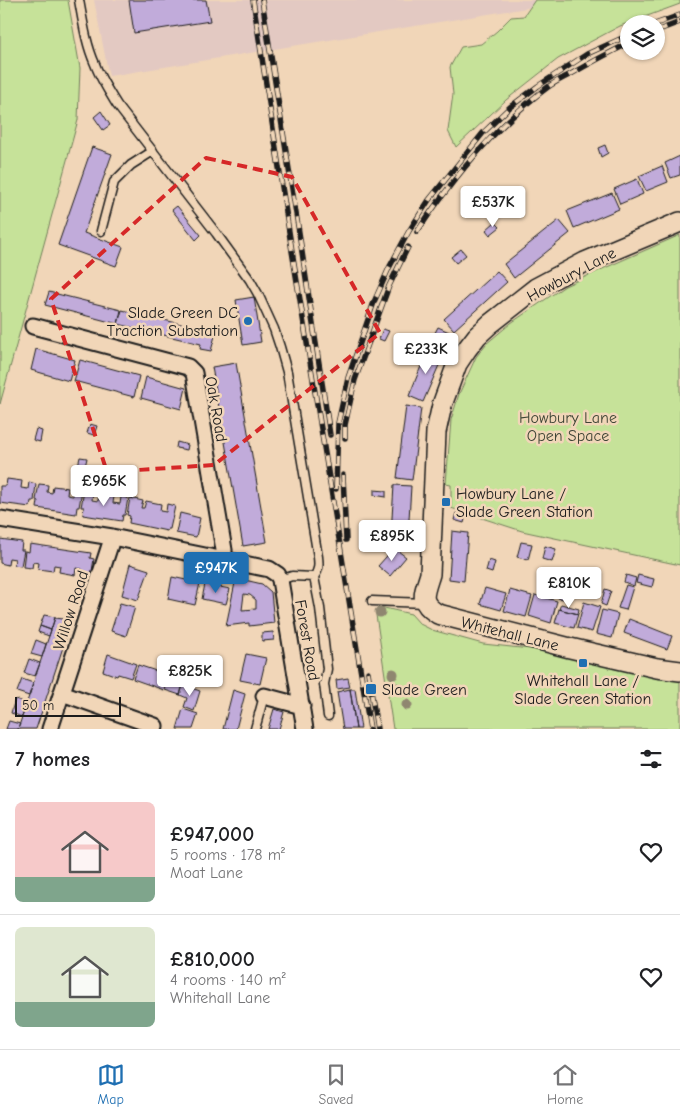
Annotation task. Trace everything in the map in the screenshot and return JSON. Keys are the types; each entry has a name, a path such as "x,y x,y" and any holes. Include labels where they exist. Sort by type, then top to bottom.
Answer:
{"street":[{"name":"Howbury Lane","path":"425,603 424,594 430,574 436,432 442,406 457,364 467,349 490,324 536,288 586,262 680,222"},
{"name":"Oak Road","path":"33,326 188,367 194,373 224,559"},
{"path":"0,519 112,537 224,559 269,569 278,575 280,580"},
{"name":"Willow Road","path":"50,729 112,537"},
{"name":"Forest Road","path":"280,580 305,729"},
{"name":"Whitehall Lane","path":"425,603 430,610 447,617 561,646 657,668 680,671"},
{"path":"62,693 156,723"},
{"name":"Forest Road","path":"264,696 302,706"}],"lane":[{"path":"79,0 88,44 95,64 116,105 216,233 250,280 274,329 287,372 318,557 319,568 314,577 320,608 327,669 324,684 328,716"},
{"path":"102,231 114,182 131,165 153,151"},
{"path":"280,580 292,576 314,577"},
{"path":"372,600 425,603"},
{"path":"255,729 264,696"}],"highlighted area":[{"path":"206,158 292,177 380,333 214,465 107,472 51,299"}],"shaded area":[{"path":"94,0 575,0 109,76"}],"green space":[{"path":"0,0 68,0 80,68 78,120 0,404"},
{"path":"535,0 680,0 680,4 650,15 620,15 620,26 558,59 506,100 456,147 448,131 453,94 450,67 461,47 481,44 511,17 524,16"},
{"name":"Howbury Lane Open Space","path":"680,235 680,565 522,531 451,508 451,485 446,484 451,420 459,394 476,357 486,344 511,323 565,286"},
{"path":"380,607 411,614 420,624 432,630 483,644 559,652 680,678 680,729 393,729 376,615 376,610"}],"building":[{"path":"129,0 206,0 210,21 134,33"},
{"path":"101,111 110,125 103,130 94,117"},
{"path":"605,145 608,153 601,157 598,148"},
{"path":"92,147 112,154 84,233 123,247 116,266 58,245"},
{"path":"680,156 680,175 671,178 665,163"},
{"path":"662,166 668,182 646,191 639,176"},
{"path":"637,179 643,194 620,204 614,189"},
{"path":"612,193 619,209 574,228 567,211"},
{"path":"177,206 201,235 196,240 172,210"},
{"path":"559,220 570,233 514,278 504,264"},
{"path":"495,222 500,227 490,235 486,230"},
{"path":"461,249 466,255 456,263 451,257"},
{"path":"497,271 507,282 454,330 444,319"},
{"path":"49,292 121,310 118,324 45,305"},
{"name":"Slade Green DC Traction Substation","path":"254,297 261,342 243,345 236,300"},
{"path":"122,310 206,330 207,326 217,328 211,351 200,349 201,344 118,324"},
{"path":"438,327 449,332 439,351 428,346"},
{"path":"383,329 389,331 384,341 379,339"},
{"path":"36,349 75,360 69,381 31,370"},
{"path":"428,349 443,356 423,402 409,396"},
{"path":"80,360 139,376 134,397 74,381"},
{"path":"236,363 267,542 243,546 212,367"},
{"path":"146,377 186,388 181,409 141,398"},
{"path":"406,406 421,408 412,480 397,478"},
{"path":"90,424 97,426 94,435 87,433"},
{"path":"36,429 42,431 40,442 33,440"},
{"path":"177,442 188,445 187,450 176,448"},
{"path":"80,457 87,458 84,471 77,470"},
{"path":"7,479 22,481 21,488 28,489 29,482 36,484 34,501 31,501 30,507 0,503 0,486 6,486"},
{"path":"39,484 48,485 47,492 52,493 53,486 68,488 67,495 73,496 74,489 82,490 76,514 37,508 38,501 36,500"},
{"path":"394,485 411,486 408,536 391,535"},
{"path":"374,490 386,491 386,497 374,495"},
{"path":"84,491 93,492 92,500 98,501 99,493 114,496 113,503 120,504 121,497 128,498 122,521 83,515 84,507 81,507"},
{"path":"130,498 143,501 141,508 144,508 146,501 161,504 160,511 166,512 167,504 175,506 170,529 167,531 129,523 130,516 127,515"},
{"path":"180,513 200,518 196,537 176,533"},
{"path":"456,513 466,515 464,523 454,520"},
{"path":"452,531 468,533 464,581 449,579"},
{"path":"0,539 22,542 21,550 24,550 21,566 14,565 15,559 9,558 8,565 0,563"},
{"path":"521,542 532,544 528,560 517,557"},
{"path":"30,544 91,553 90,558 94,559 91,577 81,576 82,569 76,568 75,575 59,572 60,566 54,565 53,571 38,569 39,563 33,562 32,568 23,567 25,551 29,552"},
{"path":"545,546 556,549 552,562 542,559"},
{"path":"394,548 406,557 390,576 378,566"},
{"path":"489,560 495,562 492,573 486,571"},
{"path":"130,564 149,570 138,600 122,595"},
{"path":"626,575 636,578 634,586 624,582"},
{"path":"638,575 654,579 652,587 636,583"},
{"path":"172,577 200,583 195,605 168,599"},
{"path":"236,578 262,584 271,592 274,623 249,626 249,623 226,626","holes":["244,594 250,595 256,600 256,609 242,610"]},
{"path":"205,584 230,589 226,604 202,599"},
{"path":"626,585 633,587 626,610 618,608"},
{"path":"562,586 567,588 564,599 558,598"},
{"path":"485,588 506,594 501,610 480,604"},
{"path":"605,589 611,591 606,606 601,604"},
{"path":"510,590 532,596 526,617 504,611"},
{"path":"535,595 557,601 551,623 529,616"},
{"path":"584,602 600,607 592,632 577,628"},
{"path":"120,603 135,607 126,636 111,631"},
{"path":"561,604 579,609 578,614 559,609"},
{"path":"559,609 578,614 574,628 555,623"},
{"path":"602,610 618,614 612,638 596,634"},
{"path":"44,615 55,617 51,630 40,626"},
{"path":"55,618 72,620 36,729 18,729"},
{"path":"629,619 672,636 667,649 624,633"},
{"path":"40,626 51,630 49,636 38,632"},
{"path":"273,632 274,640 262,641 262,633"},
{"path":"36,640 46,644 42,657 31,654"},
{"path":"108,654 136,664 131,678 103,671"},
{"path":"246,654 266,658 260,684 240,680"},
{"path":"29,659 40,663 35,676 24,673"},
{"path":"138,665 168,675 164,690 133,679"},
{"path":"173,669 187,674 184,681 171,676"},
{"path":"170,676 184,681 180,695 165,690"},
{"path":"348,678 350,687 337,689 336,680"},
{"path":"22,679 33,683 29,696 17,692"},
{"path":"183,685 200,691 194,711 184,707 187,698 180,695"},
{"path":"350,689 356,729 343,729 337,692"},
{"path":"350,689 355,689 361,729 356,729"},
{"path":"233,690 245,694 236,729 223,729"},
{"path":"15,699 27,703 22,717 11,713"},
{"path":"183,709 198,714 193,729 177,729"},
{"path":"274,709 284,712 279,729 268,729"},
{"path":"9,721 20,724 18,729 6,729"}],"railway":[{"path":"253,0 370,729"},
{"path":"262,0 330,435"},
{"path":"665,20 680,15"},
{"path":"665,28 680,22"},
{"path":"336,489 338,423 348,378 374,302 389,268 409,231 429,200 483,133 510,107 587,54 620,39"},
{"path":"417,232 460,173 510,119 551,85 620,48"},
{"path":"345,438 345,425 355,380 389,286 408,247"},
{"path":"343,475 346,540"},
{"path":"368,672 377,729"}],"place":[{"name":"Slade Green DC Traction Substation","path":"248,321"},
{"name":"Howbury Lane / Slade Green Station","path":"446,502"},
{"name":"Whitehall Lane / Slade Green Station","path":"583,663"},
{"name":"Slade Green","path":"371,689"}]}
